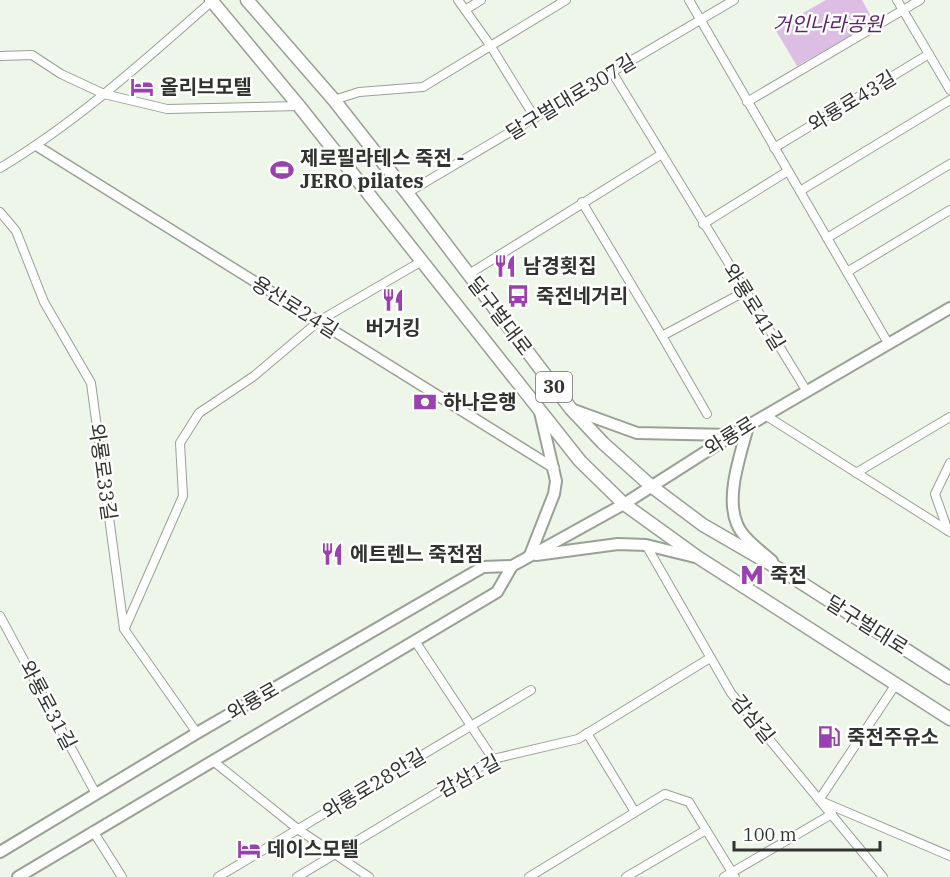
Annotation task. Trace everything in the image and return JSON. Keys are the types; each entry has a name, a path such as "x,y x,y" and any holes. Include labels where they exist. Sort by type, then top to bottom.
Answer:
{"main road":[{"name":"달구벌대로","path":"211,0 299,106 580,461 624,504 699,558 950,719"},
{"name":"달구벌대로","path":"247,0 334,100 571,409 603,443 651,486 703,525 786,573 950,678"},
{"name":"와룡로","path":"18,877 496,592 512,566 530,555 624,504 806,390 950,308"},
{"path":"571,409 637,434 732,435"},
{"path":"540,411 554,468 554,494 530,555 618,544 646,545 699,558"},
{"path":"748,426 732,489 736,524 752,543 786,573"},
{"name":"와룡로","path":"0,852 196,733 483,567 512,566"}],"street":[{"name":"달구벌대로","path":"0,168 37,146 106,95 211,0"},
{"path":"458,0 490,45 535,118"},
{"path":"465,10 481,0"},
{"path":"334,100 359,92 423,87 566,0"},
{"path":"688,0 888,343"},
{"name":"달구벌대로307길","path":"407,193 734,0"},
{"path":"897,0 950,90"},
{"path":"747,102 920,0"},
{"name":"와룡로43길","path":"774,147 929,54"},
{"path":"0,56 32,56 61,74 106,95 167,109 299,106"},
{"name":"와룡로41길","path":"612,72 744,292 806,390"},
{"path":"942,77 950,72"},
{"path":"800,191 950,100"},
{"name":"용산로24길","path":"37,146 554,468"},
{"path":"469,274 662,154"},
{"path":"827,238 950,164"},
{"path":"703,224 788,171"},
{"path":"582,202 706,414"},
{"path":"847,272 950,210"},
{"name":"와룡로33길","path":"0,212 16,231 44,302 91,383 124,629 196,733"},
{"path":"124,629 183,496 180,444 199,413 254,376 319,321 422,261"},
{"path":"662,336 744,292"},
{"path":"765,415 949,532"},
{"path":"856,473 950,417"},
{"path":"949,532 935,494 950,463"},
{"name":"감삼길","path":"646,545 731,693 883,877"},
{"name":"와룡로31길","path":"0,616 96,794"},
{"path":"415,641 493,759"},
{"name":"감삼1길","path":"297,877 493,759 578,739 710,658"},
{"name":"달구벌대로","path":"819,800 896,684"},
{"name":"와룡로28안길","path":"218,877 531,690"},
{"path":"587,734 635,812"},
{"path":"213,761 299,830 369,877"},
{"path":"529,877 665,794 689,802 733,875"},
{"path":"819,800 950,856"},
{"path":"724,877 733,875 832,814"},
{"path":"626,877 706,830"},
{"path":"93,831 122,877"}],"green space":[{"name":"거인나라공원","path":"826,0 862,0 874,22 797,66 775,29"}],"place":[{"name":"올리브모텔","path":"142,87"},
{"name":"제로필라테스 죽전 - JERO pilates","path":"282,170"},
{"name":"남경횟집","path":"505,266"},
{"name":"죽전네거리","path":"518,296"},
{"name":"버거킹","path":"393,300"},
{"name":"하나은행","path":"425,402"},
{"name":"에트렌느 죽전점","path":"332,554"},
{"name":"죽전","path":"752,575"},
{"name":"죽전주유소","path":"829,737"},
{"name":"데이스모텔","path":"249,849"}]}
